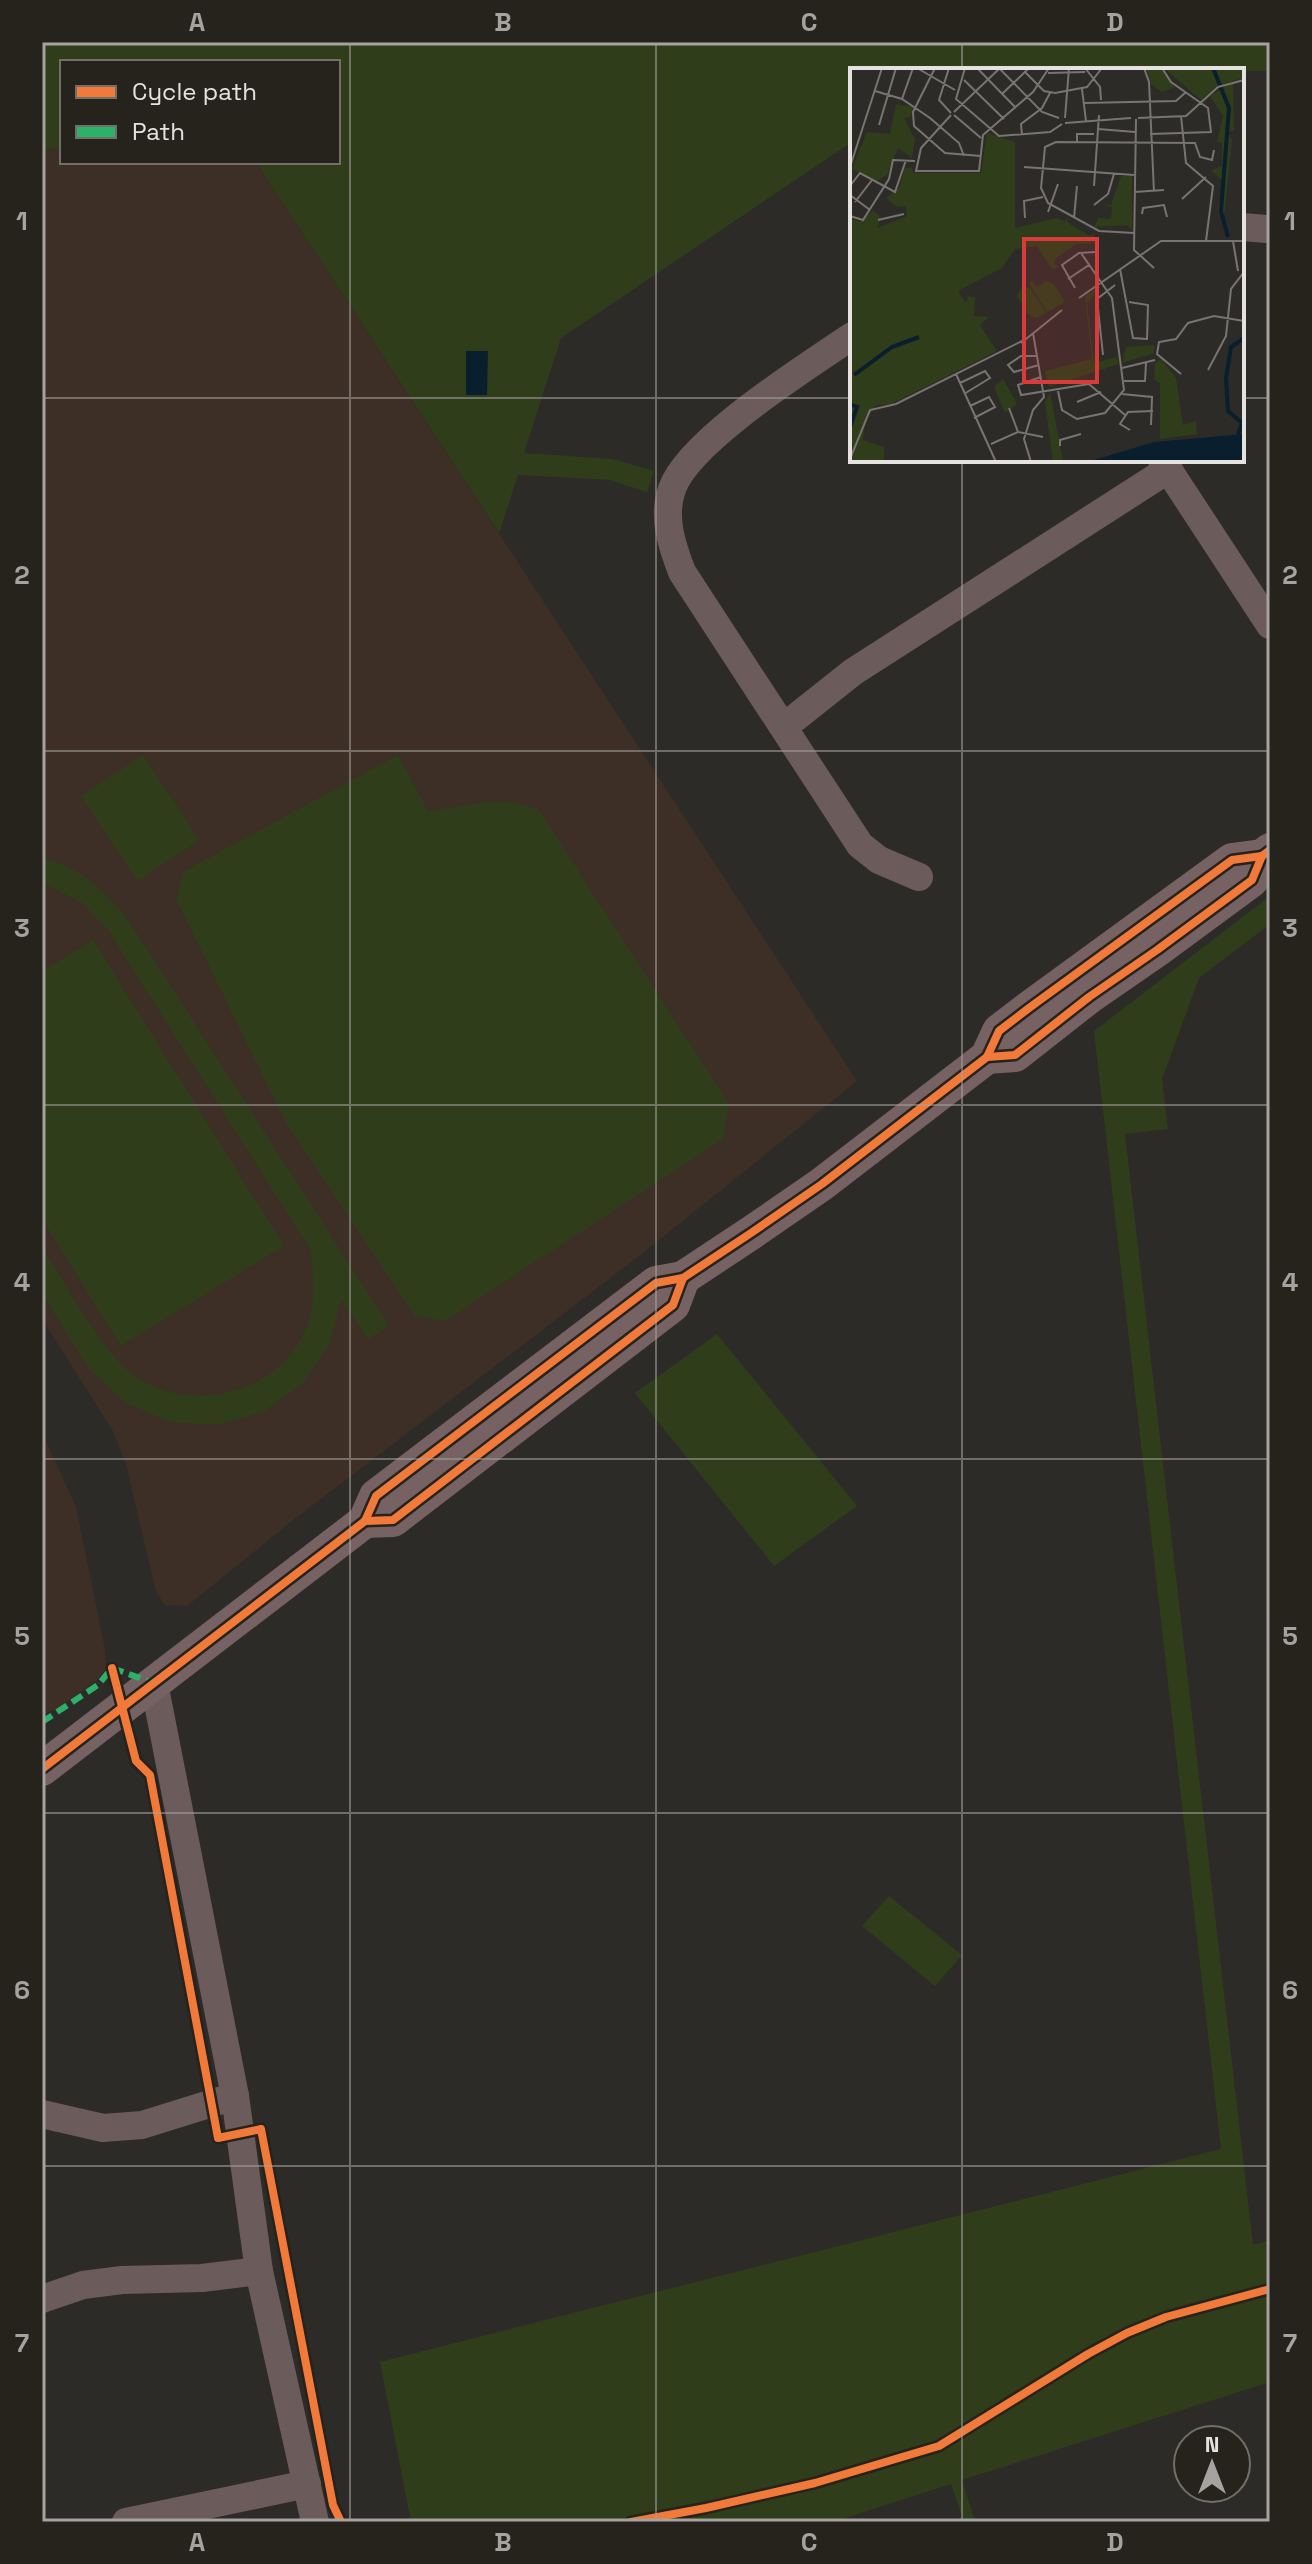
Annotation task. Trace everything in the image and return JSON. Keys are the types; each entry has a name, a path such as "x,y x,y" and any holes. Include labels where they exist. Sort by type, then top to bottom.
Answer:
{"main road":[{"path":"42,1769 365,1521 393,1520 673,1305 683,1278 822,1184 987,1057 1015,1055 1089,997 1252,880 1266,853"}],"street":[{"path":"850,337 695,452 672,489 668,522 682,572 860,845 879,860 919,877"},
{"path":"785,726 853,672 1165,465 1266,610"},
{"path":"154,1683 235,2096 259,2271 315,2522"},
{"path":"42,2114 103,2128 142,2125 235,2096"},
{"path":"42,2299 96,2283 202,2278 259,2271"},
{"path":"126,2522 307,2484"}],"shaded area":[{"path":"60,147 60,164 257,164 857,1081 634,1260 292,1521 187,1606 165,1605 156,1592 126,1464 113,1431 42,1319 42,150"},
{"path":"42,1432 76,1507 105,1649 106,1668 97,1680 61,1706 42,1715"}],"green space":[{"path":"42,42 1270,42 1270,71 1244,71 1244,68 850,68 850,143 561,338 524,453 613,459 654,471 647,492 610,480 518,475 499,533 257,164 340,164 340,60 60,60 60,147 42,150"},
{"path":"143,755 200,840 138,881 81,796"},
{"path":"398,755 428,811 485,802 513,802 539,810 729,1104 723,1139 445,1321 415,1316 285,1121 176,899 183,872"},
{"path":"42,859 79,873 100,889 127,918 389,1326 368,1339 341,1300 329,1345 302,1384 263,1412 217,1425 170,1422 126,1403 91,1371 42,1294 42,1247 97,1334 122,1365 159,1389 185,1395 212,1395 238,1390 263,1379 284,1362 300,1342 310,1316 313,1274 310,1249 108,930 81,902 42,883"},
{"path":"1270,896 1270,924 1199,978 1162,1079 1168,1129 1125,1134 1253,2245 1270,2240 1270,2382 962,2480 975,2522 964,2522 951,2484 833,2522 411,2522 380,2362 1221,2149 1094,1031"},
{"path":"93,940 284,1246 121,1346 42,1219 42,971"},
{"path":"717,1334 857,1506 774,1566 635,1393"},
{"path":"889,1896 962,1955 935,1986 862,1926"}],"water":[{"path":"466,351 488,351 487,395 466,395"}],"marked path":[{"path":"112,1668 154,1683"},
{"path":"42,1722 98,1685 112,1668"}],"cycle path":[{"path":"42,1769 365,1521 376,1496 656,1283 683,1278 822,1184 987,1057 999,1031 1029,1008 1232,860 1262,856 1270,850"},
{"path":"987,1057 1015,1055 1089,997 1252,880 1262,856"},
{"path":"365,1521 393,1520 673,1305 683,1278"},
{"path":"112,1668 136,1761 150,1775 218,2138 261,2129 333,2505 341,2522"},
{"path":"631,2522 815,2483 939,2446 1127,2333 1166,2317 1270,2289"}]}
